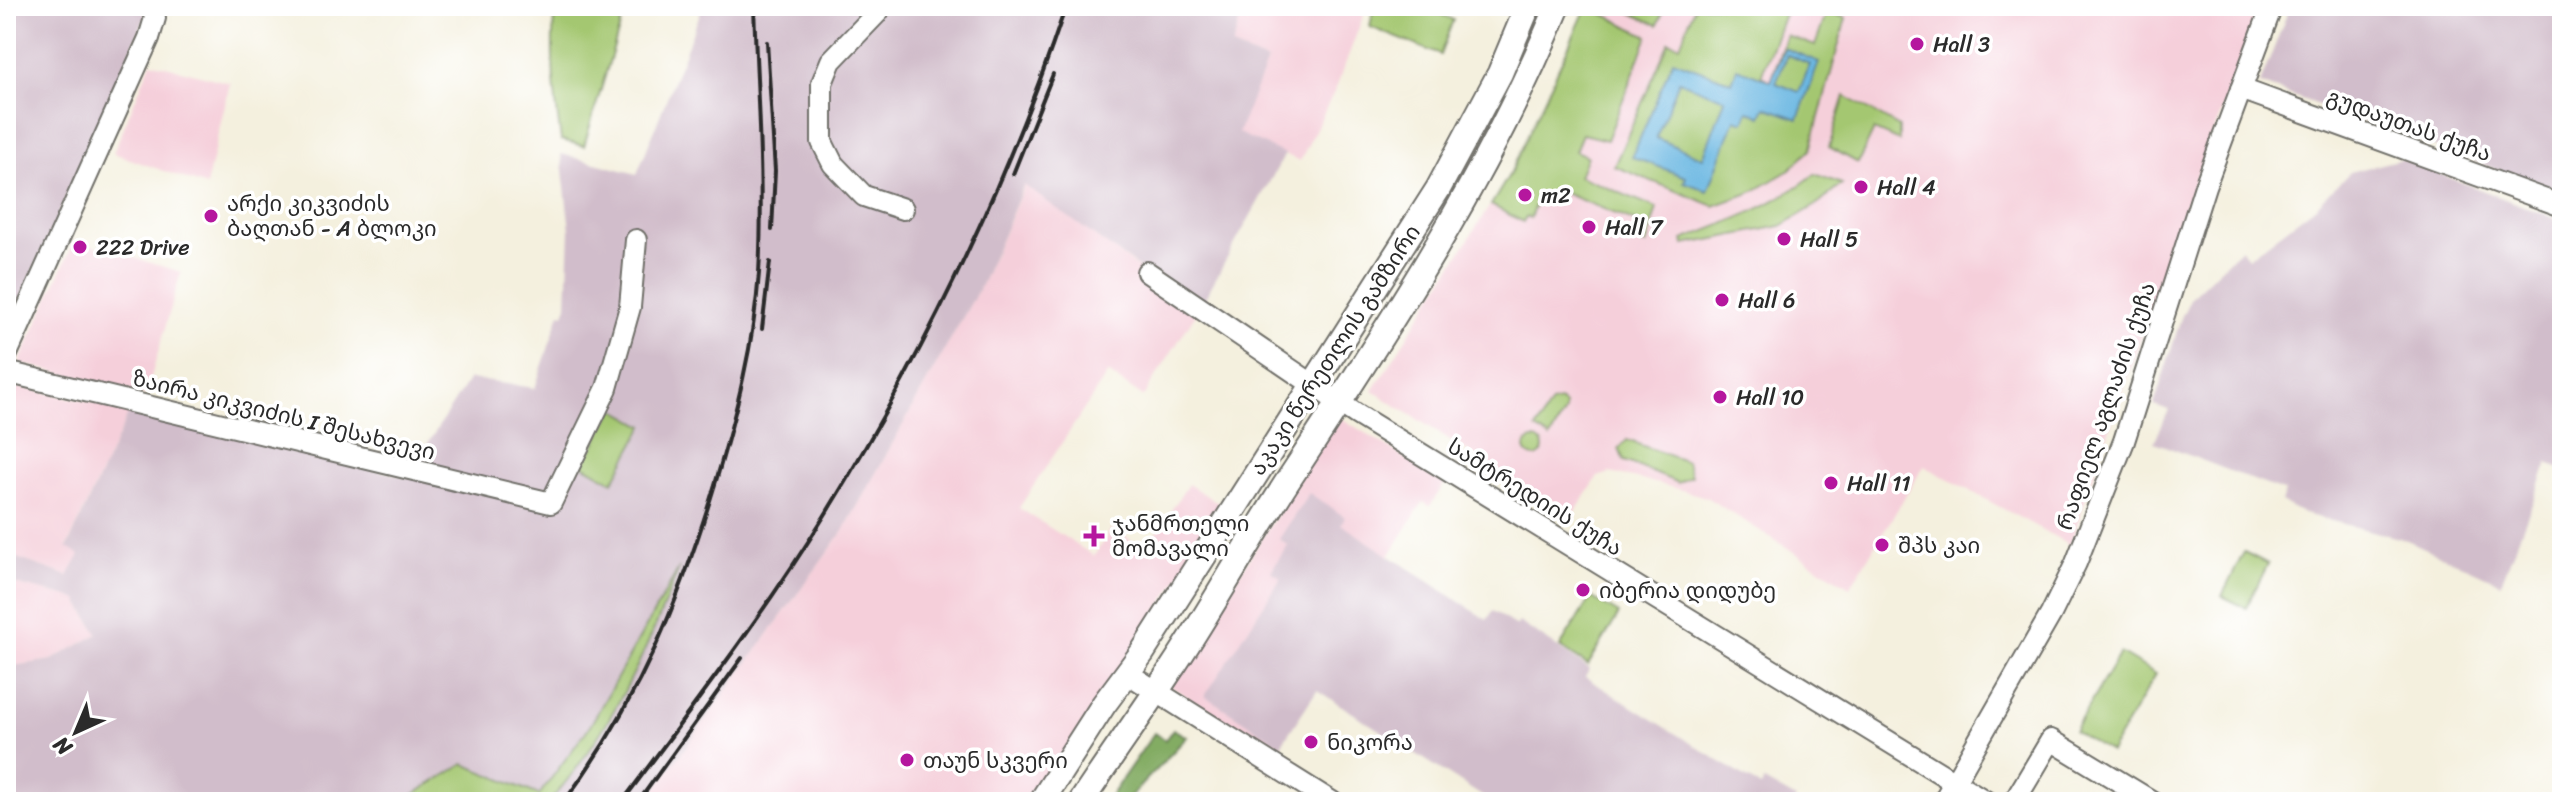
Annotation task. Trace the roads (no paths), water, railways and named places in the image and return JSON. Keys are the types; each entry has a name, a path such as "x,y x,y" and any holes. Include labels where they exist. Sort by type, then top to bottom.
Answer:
{"main road":[{"name":"აკაკი წერეთლის გამზირი","path":"1041,802 1438,189 1500,73 1528,6"},
{"name":"აკაკი წერეთლის გამზირი","path":"1081,802 1156,691 1288,480 1341,404 1467,195 1558,6"}],"street":[{"path":"879,6 878,12 831,61 822,83 822,142 833,164 864,196 903,209"},
{"name":"რაფიელ აგლაძის ქუჩა","path":"1943,802 2051,614 2076,563 2128,429 2205,186 2272,6"},
{"path":"6,356 119,108 153,12"},
{"name":"გუდაუთას ქუჩა","path":"2241,89 2562,206"},
{"name":"ზაირა კიკვიძის I შესახვევი","path":"6,372 551,503 607,388 630,307 636,240"},
{"name":"სამტრედიის ქუჩა","path":"1147,272 1341,404 1987,802"},
{"path":"1127,673 1332,802"},
{"path":"2014,802 2051,740 2153,802"}],"water":[{"path":"1784,48 1819,62 1798,119 1765,107 1761,116 1748,111 1744,122 1735,119 1708,191 1684,182 1686,177 1632,157 1673,60 1732,82 1737,68 1771,81","holes":["1787,55 1810,64 1799,92 1776,83","1679,81 1725,99 1703,158 1656,138"]}],"railway":[{"path":"564,802 615,726 655,649 702,526 737,404 753,326 759,273 760,173 754,6"},
{"path":"622,802 777,588 825,515 896,393 990,203 1066,6"},
{"path":"767,42 775,171 772,230"},
{"path":"1013,174 1053,74"},
{"path":"762,329 770,262"},
{"path":"638,802 742,658"}],"place":[{"name":"Hall 3","path":"1917,44"},
{"name":"Hall 4","path":"1861,187"},
{"name":"m2","path":"1525,195"},
{"name":"არქი კიკვიძის ბაღთან - A ბლოკი","path":"211,216"},
{"name":"Hall 7","path":"1589,227"},
{"name":"Hall 5","path":"1784,239"},
{"name":"222 Drive","path":"80,247"},
{"name":"Hall 6","path":"1722,300"},
{"name":"Hall 10","path":"1720,397"},
{"name":"Hall 11","path":"1831,483"},
{"name":"ჯანმრთელი მომავალი","path":"1094,536"},
{"name":"შპს კაი","path":"1882,545"},
{"name":"იბერია დიდუბე","path":"1583,590"},
{"name":"ნიკორა","path":"1311,742"},
{"name":"თაუნ სკვერი","path":"907,760"}]}
